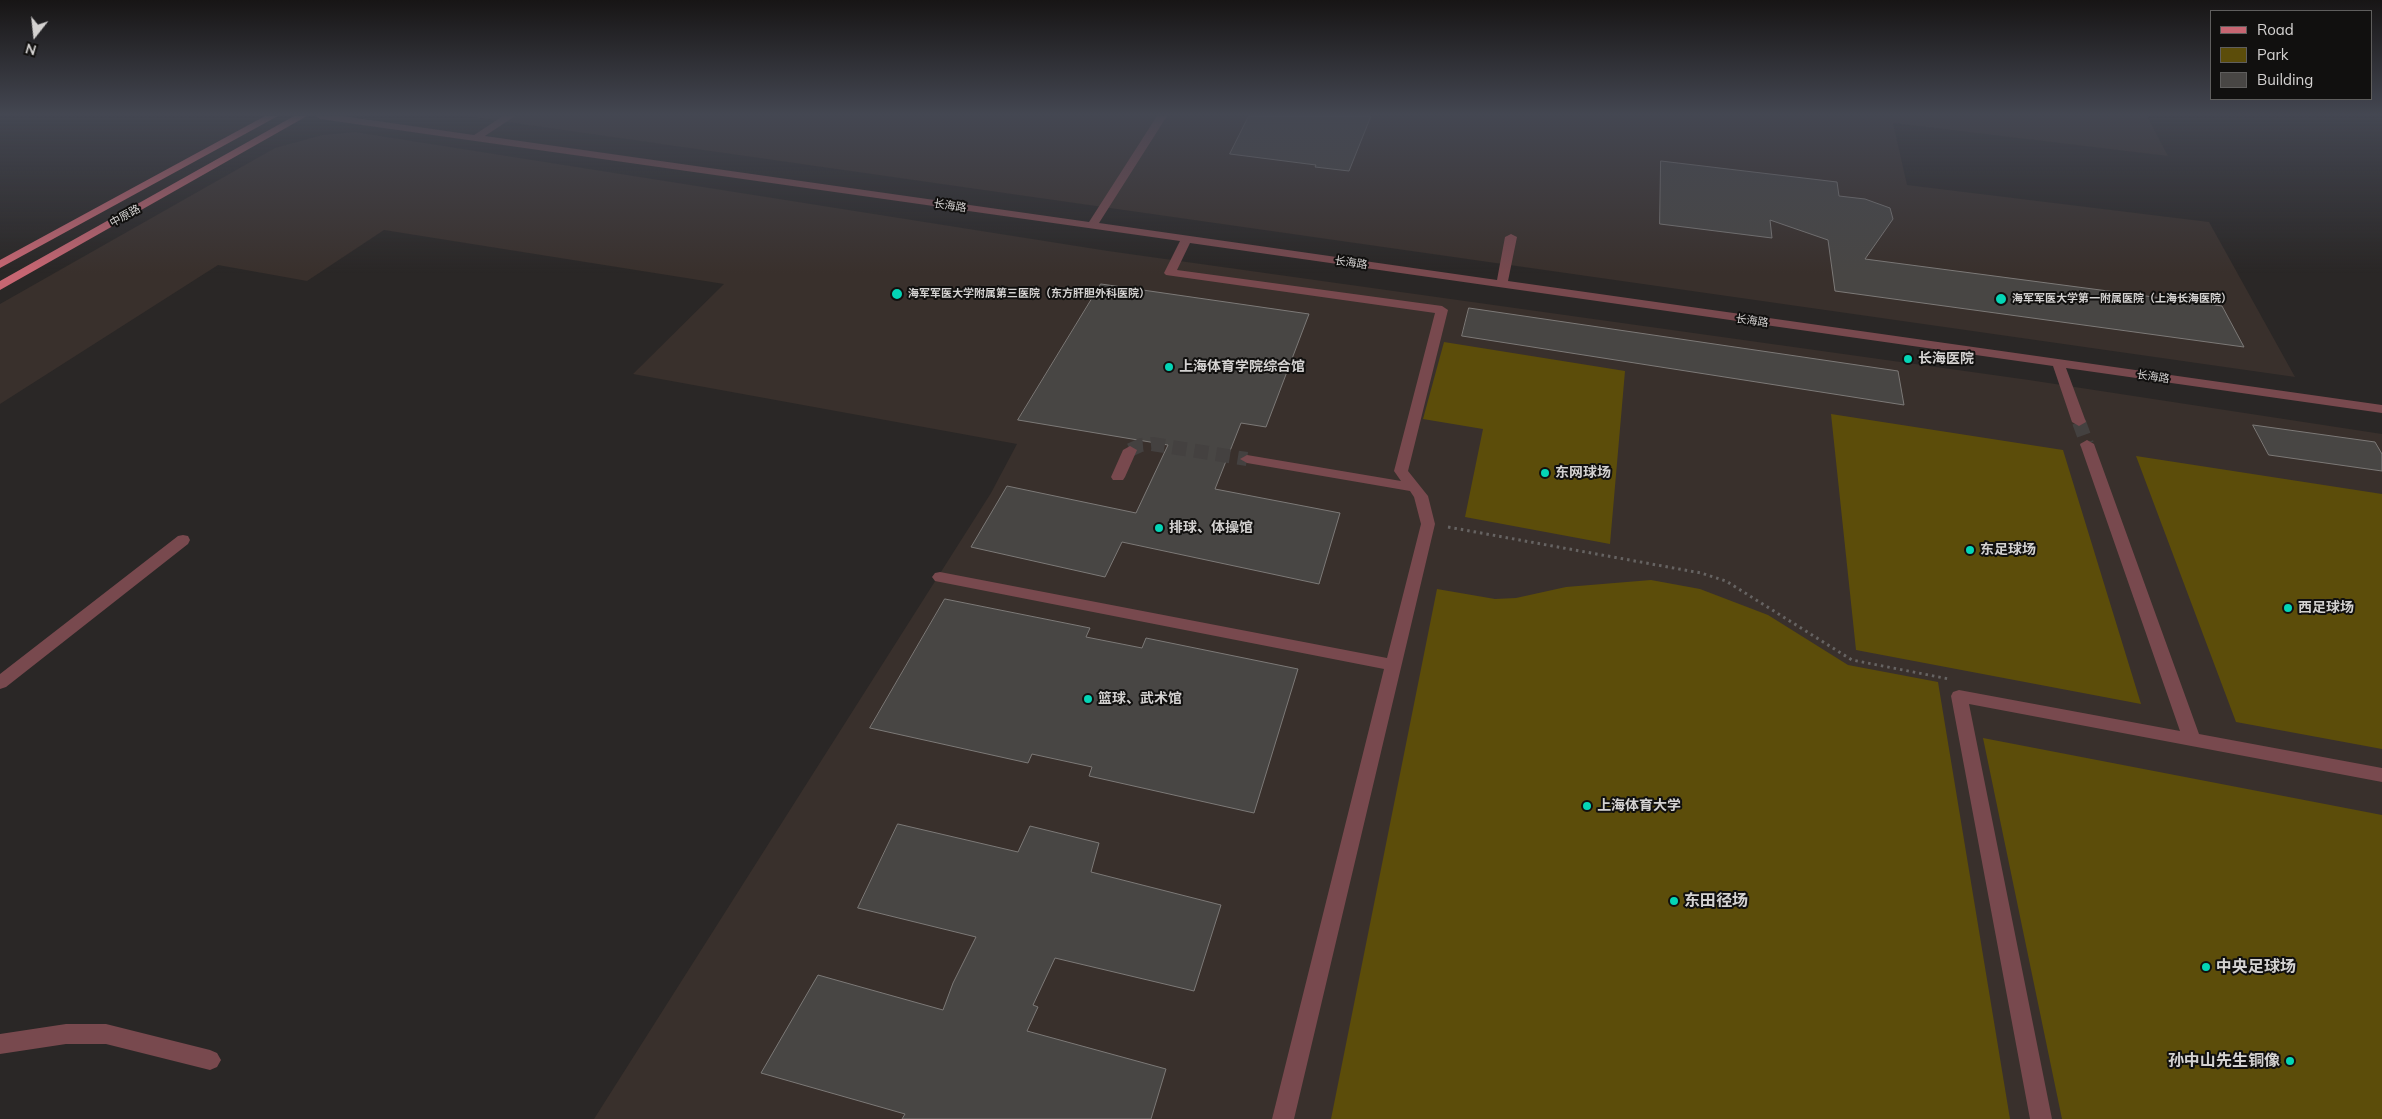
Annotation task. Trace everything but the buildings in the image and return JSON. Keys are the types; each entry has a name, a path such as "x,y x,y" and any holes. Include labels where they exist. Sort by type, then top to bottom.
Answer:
{"main road":[{"name":"中原路","path":"0,265 177,168"},
{"name":"中原路","path":"0,286 209,168"}],"street":[{"name":"长海路","path":"684,168 2382,409"},
{"path":"1091,227 1129,168"},
{"path":"1502,285 1511,237"},
{"path":"1186,240 1170,272 1442,310 1401,471 1421,496 1428,524 1283,1119"},
{"path":"2058,363 2079,422"},
{"path":"2087,444 2192,739"},
{"path":"1118,476 1130,450"},
{"path":"1247,459 1412,487"},
{"path":"0,683 183,540"},
{"path":"940,576 1394,665"},
{"path":"2041,1119 1959,696 2382,775"},
{"path":"0,1044 66,1034 106,1034 210,1060"}],"path":[{"path":"1428,524 1702,573 1726,580 1852,660 1955,680 1959,696"}],"shaded area":[{"name":"上海体育大学","path":"239,168 584,168 1108,251 2029,380 2382,434 2382,1119 594,1119 991,493 1017,444 633,374 724,284 384,230 307,281 218,265 0,404 0,304"},
{"name":"海军军医大学第一附属医院（上海长海医院）","path":"831,168 1903,168 1907,185 2209,222 2295,377"}],"green space":[{"name":"东网球场","path":"1444,342 1625,371 1610,544 1465,517 1483,429 1423,419"},
{"name":"东足球场","path":"1831,414 2063,450 2141,704 1856,650"},
{"name":"西足球场","path":"2136,456 2382,494 2382,749 2236,722"},
{"name":"东田径场","path":"1651,580 1700,589 1768,615 1848,665 1938,682 2010,1119 1331,1119 1437,589 1495,599 1516,598 1566,587"},
{"name":"中央足球场","path":"1983,738 2382,815 2382,1119 2062,1119"}],"tunnel":[{"path":"2079,422 2087,444"},
{"path":"1130,450 1141,445 1152,444 1247,459"}],"place":[{"name":"海军军医大学附属第三医院（东方肝胆外科医院）","path":"897,294"},
{"name":"海军军医大学第一附属医院（上海长海医院）","path":"2001,299"},
{"name":"长海医院","path":"1908,359"},
{"name":"上海体育学院综合馆","path":"1169,367"},
{"name":"东网球场","path":"1545,473"},
{"name":"排球、体操馆","path":"1159,528"},
{"name":"东足球场","path":"1970,550"},
{"name":"西足球场","path":"2288,608"},
{"name":"篮球、武术馆","path":"1088,699"},
{"name":"上海体育大学","path":"1587,806"},
{"name":"东田径场","path":"1674,901"},
{"name":"中央足球场","path":"2206,967"},
{"name":"孙中山先生铜像","path":"2290,1061"}]}
